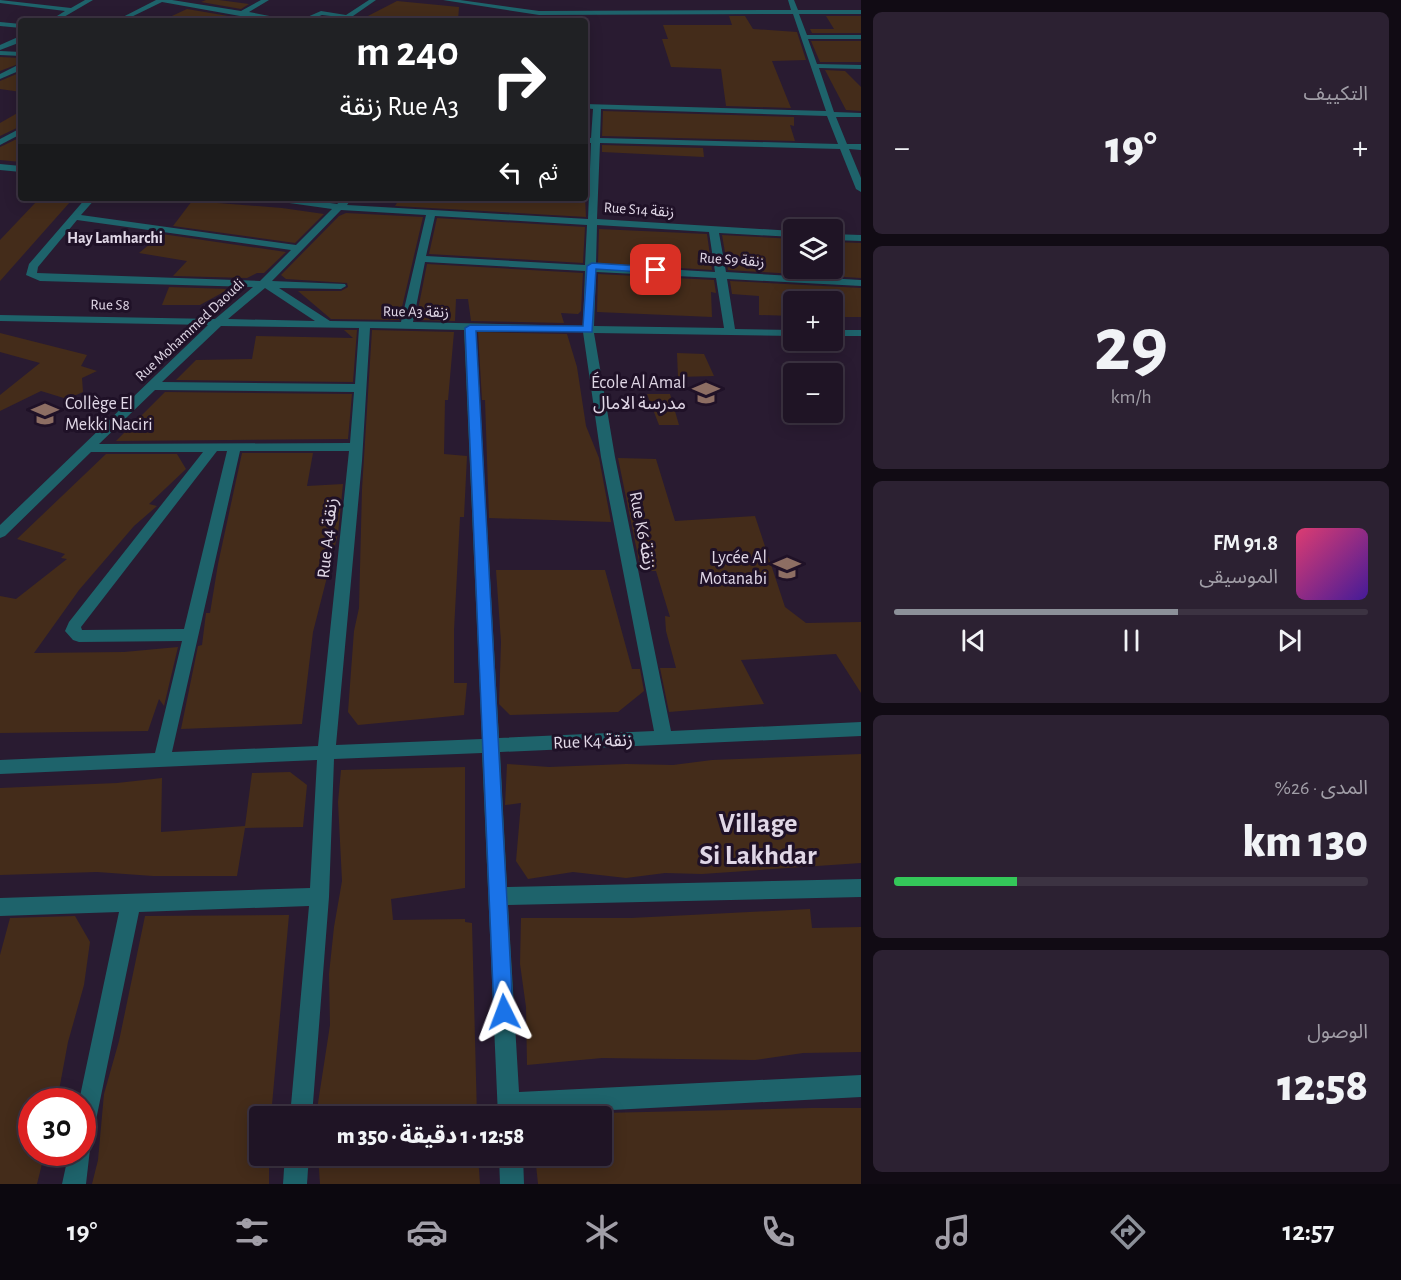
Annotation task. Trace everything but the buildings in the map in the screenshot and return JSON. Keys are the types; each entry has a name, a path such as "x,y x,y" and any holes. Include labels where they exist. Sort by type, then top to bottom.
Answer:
{"street":[{"path":"57,18 90,0"},
{"path":"232,18 266,0"},
{"path":"347,17 373,0"},
{"path":"446,0 540,10 861,12"},
{"path":"790,0 831,115 860,185"},
{"path":"0,1 72,10"},
{"path":"137,1 158,1 273,18"},
{"path":"124,18 158,1"},
{"path":"534,18 540,10"},
{"path":"307,18 318,13 353,18"},
{"path":"0,24 18,26"},
{"path":"803,37 861,37"},
{"path":"0,48 18,40"},
{"path":"0,53 18,54"},
{"path":"814,66 861,67"},
{"path":"4,75 18,68"},
{"path":"588,106 861,115"},
{"name":"Rue K6 زنقة","path":"597,106 596,141 590,176 593,222 588,330 608,457 664,739"},
{"path":"0,142 18,133"},
{"path":"588,140 861,147"},
{"path":"0,167 18,169"},
{"path":"87,201 33,267 31,275 40,278 341,286"},
{"name":"Rue S14 زنقة","path":"326,201 431,212 783,233"},
{"name":"Rue Mohammed Daoudi","path":"0,533 219,321 264,283 344,202"},
{"path":"406,327 431,212"},
{"path":"74,217 298,248"},
{"path":"714,230 730,332"},
{"path":"843,237 861,238"},
{"name":"Rue S9 زنقة","path":"422,259 592,266 861,283"},
{"path":"264,283 329,325"},
{"name":"Rue S8","path":"0,318 219,321"},
{"name":"Rue A3 زنقة","path":"219,321 406,327 783,333"},
{"name":"Rue A4 زنقة","path":"302,1106 319,897 326,754 356,447 365,326"},
{"path":"470,328 509,1106"},
{"path":"843,333 861,333"},
{"path":"152,386 361,388"},
{"path":"87,448 356,447"},
{"path":"191,635 79,636 73,631 74,626 213,448"},
{"path":"162,760 234,448"},
{"name":"Rue K4 زنقة","path":"0,767 861,729"},
{"path":"497,896 861,888"},
{"path":"0,907 319,897"},
{"path":"93,1088 131,902"},
{"path":"568,1106 861,1086"},
{"path":"74,1184 77,1166"},
{"path":"295,1184 296,1166"},
{"path":"511,1166 512,1184"}],"place":[{"name":"École Al Amal مدرسة الامال","path":"706,393"},
{"name":"Collège El Mekki Naciri","path":"45,414"},
{"name":"Lycée Al Motanabi","path":"787,568"}],"district":[{"name":"Hay Lamharchi","path":"115,238"},
{"name":"Village Si Lakhdar","path":"758,840"}],"route":[{"path":"504,1012 470,328 588,330 592,266 656,270"}]}
